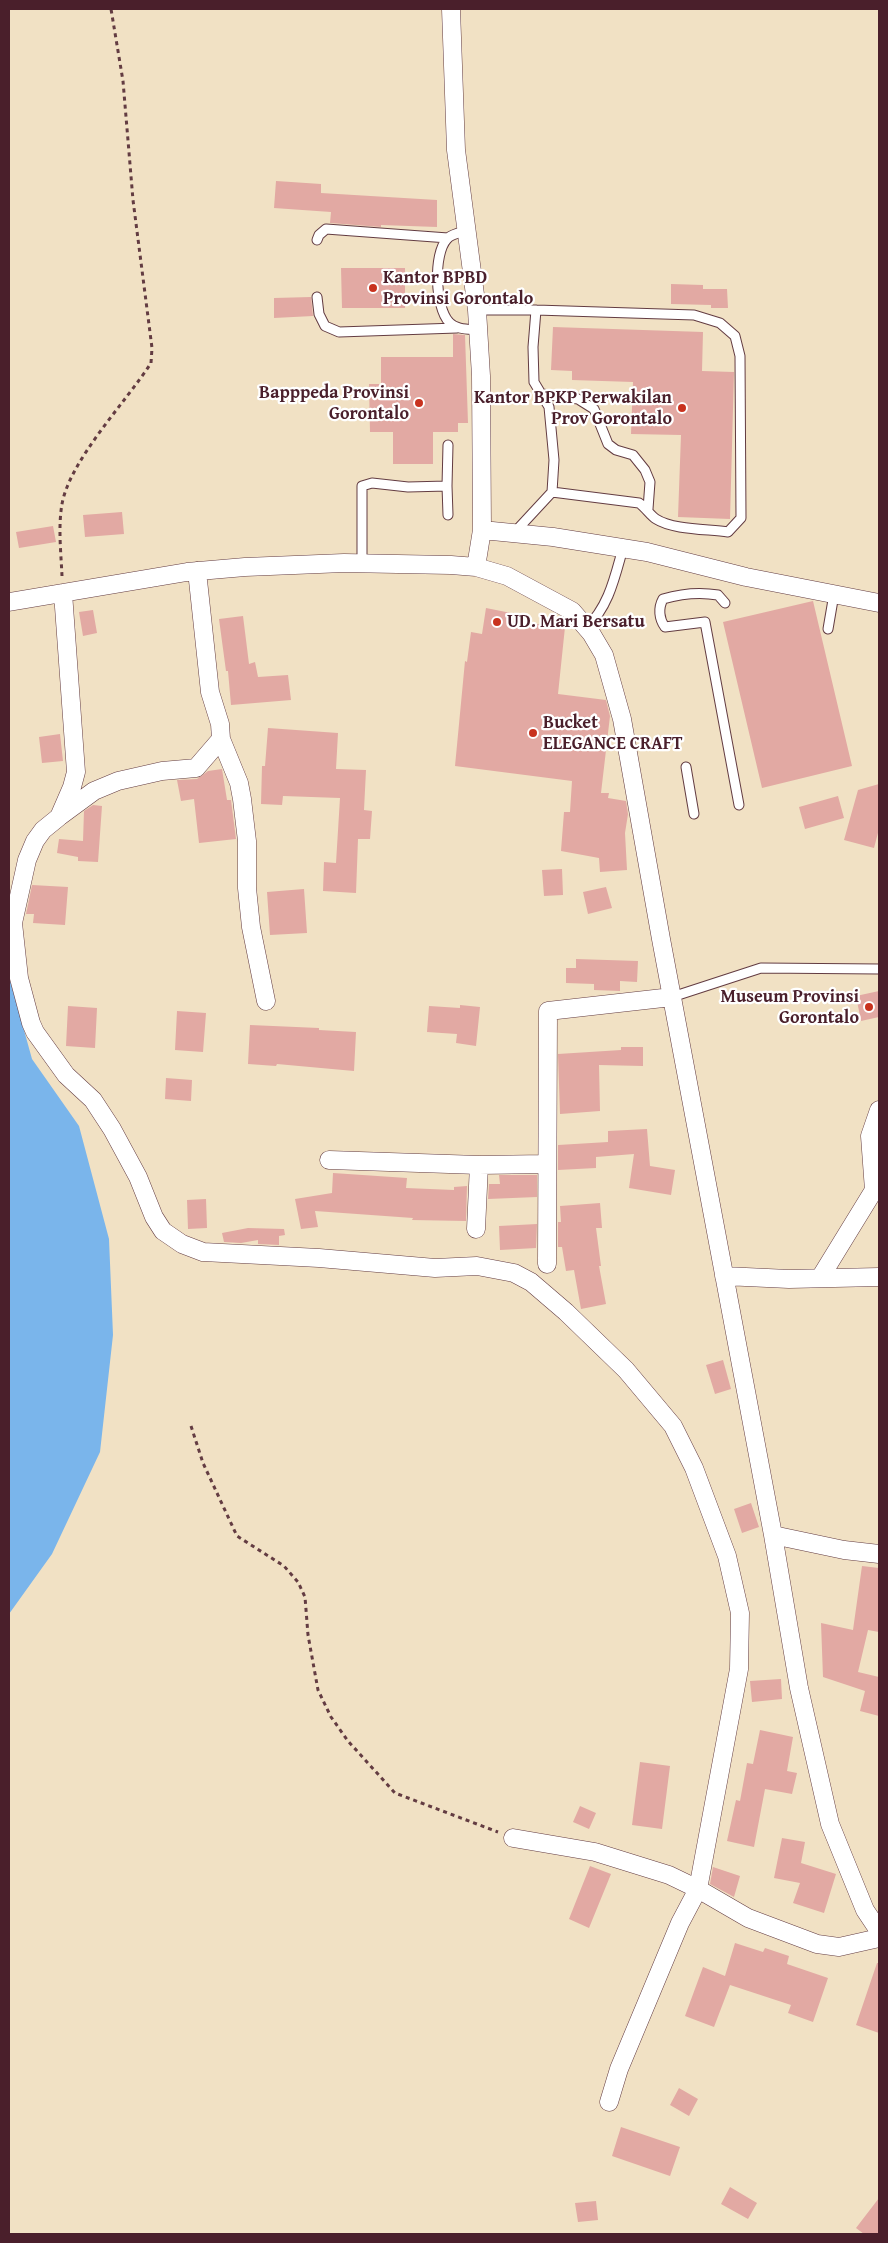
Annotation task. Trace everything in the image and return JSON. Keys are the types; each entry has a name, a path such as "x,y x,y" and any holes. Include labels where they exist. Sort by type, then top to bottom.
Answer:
{"street":[{"path":"451,9 456,150 479,330 482,530 476,567"},
{"path":"482,530 514,532 624,548 771,582 879,603"},
{"path":"9,602 197,571 245,566 362,563 476,567 507,576 572,611 604,655 622,719 773,1535 799,1688 830,1824 865,1910 879,1931"},
{"path":"197,571 207,672 221,738 242,799 247,841 247,888 251,927 266,1001"},
{"path":"59,817 72,787 76,772 63,594"},
{"path":"221,738 196,768 162,770 118,781 94,791 43,830 35,841 27,860 18,893 13,923 19,978 31,1023 36,1032 66,1075 93,1100 112,1129 138,1177 154,1217 163,1232 182,1244 203,1252 319,1258 436,1268 477,1266 514,1273 532,1282 626,1370 673,1426 694,1468 727,1556 740,1613 739,1669 698,1889 680,1923 619,2069 608,2102"},
{"path":"547,1264 548,1011 672,997"},
{"path":"820,1278 874,1190 870,1136 879,1110"},
{"path":"329,1160 479,1165 546,1164"},
{"path":"476,1229 479,1165"},
{"path":"724,1276 879,1277"},
{"path":"773,1535 844,1550 879,1554"},
{"path":"513,1838 595,1852 669,1875 698,1889 748,1918 817,1944 839,1947 879,1938"}],"lane":[{"path":"317,240 319,235 326,229 448,238 461,232 467,234"},
{"path":"448,238 441,248 437,280 440,301 448,322 458,328"},
{"path":"317,297 319,314 325,326 339,332 458,328 479,330"},
{"path":"477,310 694,315 720,323 735,336 740,356 741,518 728,532 669,524 654,518 648,509 639,503 552,492"},
{"path":"514,532 552,492 554,460 549,407 534,382 536,310"},
{"path":"542,394 578,399 594,409 608,444 616,450 633,455 645,470 650,482 648,509"},
{"path":"448,445 448,515"},
{"path":"362,563 362,486 372,483 408,487 447,486"},
{"path":"586,628 596,619 604,607 624,548"},
{"path":"725,603 718,595 709,593 674,596 663,599 660,604 660,615 665,628 705,622 739,805"},
{"path":"828,629 834,594"},
{"path":"686,767 694,814"},
{"path":"672,997 761,968 879,969"}],"path":[{"path":"63,594 62,504 71,475 151,363 152,348 133,200 123,81 111,9"},
{"path":"191,1426 203,1463 237,1536 284,1566 298,1582 305,1597 308,1635 318,1690 331,1717 348,1741 395,1793 513,1838"}],"water":[{"path":"9,976 32,1059 79,1126 109,1239 113,1335 100,1452 52,1554 9,1614"}],"building":[{"path":"276,181 321,184 321,193 437,200 437,227 381,225 381,227 330,223 331,212 274,208"},
{"name":"Kantor BPBD Provinsi Gorontalo","path":"341,268 405,268 405,308 342,308"},
{"path":"671,284 703,285 703,289 727,289 728,308 711,308 711,305 671,304"},
{"path":"311,297 313,316 274,318 274,298"},
{"name":"Kantor BPKP Perwakilan Prov Gorontalo","path":"553,327 703,332 702,371 734,372 730,519 678,517 681,435 631,434 633,382 572,380 572,371 551,370"},
{"name":"Bapppeda Provinsi Gorontalo","path":"453,334 465,335 468,423 458,423 458,432 433,432 433,464 393,464 393,432 370,432 369,384 381,384 381,357 453,357"},
{"path":"122,512 124,534 85,537 83,515"},
{"path":"53,526 56,542 19,548 16,532"},
{"path":"813,601 852,766 762,788 723,622"},
{"name":"Bucket ELEGANCE CRAFT","path":"486,608 511,613 510,621 565,627 558,694 606,700 610,716 601,793 609,793 608,798 626,801 628,814 625,833 627,870 600,872 599,858 561,851 564,812 570,812 572,781 455,766 465,661 467,662 471,632 482,634"},
{"path":"93,610 97,633 83,636 79,612"},
{"path":"243,616 249,664 255,662 258,677 288,675 291,700 231,705 228,671 226,671 219,619"},
{"path":"268,728 338,733 336,769 366,770 364,810 372,811 370,839 358,839 356,893 323,891 324,862 336,863 340,798 283,796 282,805 261,804 262,766 265,766"},
{"path":"60,734 63,761 42,763 39,737"},
{"path":"222,769 227,800 231,800 236,839 199,843 194,799 181,801 177,780 197,779 208,771"},
{"path":"879,784 879,829 874,848 844,840 858,790"},
{"path":"838,796 844,818 805,829 799,807"},
{"path":"93,805 102,806 98,862 78,861 78,857 57,853 59,839 83,841 84,811"},
{"path":"562,869 563,895 544,896 542,870"},
{"path":"32,885 68,887 65,925 33,923 34,914 26,914"},
{"path":"606,887 612,908 588,914 583,892"},
{"path":"304,889 307,933 270,935 267,892"},
{"path":"576,959 638,961 637,982 620,981 620,991 594,990 594,984 566,983 566,968 576,968"},
{"name":"Museum Provinsi Gorontalo","path":"879,991 879,1017 861,1021 856,996"},
{"path":"460,1005 480,1007 476,1046 456,1043 457,1034 427,1032 429,1006 460,1008"},
{"path":"68,1006 97,1008 95,1048 66,1046"},
{"path":"177,1011 206,1013 203,1052 175,1050"},
{"path":"250,1025 319,1028 319,1030 356,1032 354,1071 277,1064 276,1066 248,1064"},
{"path":"621,1047 643,1047 643,1066 599,1065 600,1111 560,1114 558,1054 621,1050"},
{"path":"166,1078 192,1080 191,1101 165,1099"},
{"path":"647,1129 650,1166 675,1170 671,1195 629,1188 634,1154 596,1157 596,1168 558,1170 558,1145 608,1142 608,1131"},
{"path":"333,1173 407,1178 406,1188 454,1190 454,1187 467,1186 466,1221 412,1220 413,1218 315,1211 318,1227 301,1229 295,1199 332,1193"},
{"path":"499,1175 537,1175 537,1197 488,1199 489,1184 500,1184"},
{"path":"206,1199 207,1228 188,1229 187,1200"},
{"path":"600,1203 602,1228 596,1228 601,1266 599,1266 606,1304 581,1309 574,1270 566,1271 562,1247 558,1247 558,1222 561,1222 560,1206"},
{"path":"537,1224 536,1248 500,1250 499,1226"},
{"path":"248,1228 284,1229 285,1235 279,1236 279,1245 258,1244 258,1240 241,1243 224,1242 222,1233"},
{"path":"723,1360 731,1389 715,1394 706,1365"},
{"path":"751,1503 759,1527 742,1533 734,1509"},
{"path":"862,1566 879,1568 879,1632 868,1630 858,1672 879,1677 879,1716 860,1711 865,1691 823,1677 821,1623 853,1630"},
{"path":"781,1679 782,1699 752,1702 750,1681"},
{"path":"760,1730 793,1737 787,1771 797,1773 792,1794 765,1789 754,1847 727,1841 736,1800 740,1801 747,1763 753,1764"},
{"path":"640,1762 670,1766 662,1829 632,1825"},
{"path":"580,1806 596,1813 589,1829 573,1822"},
{"path":"782,1838 805,1842 801,1863 836,1874 824,1913 793,1903 800,1883 774,1878"},
{"path":"590,1866 611,1874 589,1928 569,1919"},
{"path":"713,1867 740,1876 734,1897 710,1884"},
{"path":"735,1943 763,1952 765,1948 789,1956 787,1964 828,1978 813,2022 788,2013 791,2005 730,1985 714,2027 685,2016 703,1967 725,1976"},
{"path":"877,1963 879,1963 879,2033 856,2025"},
{"path":"679,2088 698,2099 689,2116 670,2105"},
{"path":"621,2127 680,2147 670,2176 612,2156"},
{"path":"730,2187 757,2203 748,2219 721,2204"},
{"path":"879,2198 879,2234 864,2234 856,2228"},
{"path":"596,2201 598,2220 578,2222 575,2203"}],"place":[{"name":"Kantor BPBD Provinsi Gorontalo","path":"373,288"},
{"name":"Bapppeda Provinsi Gorontalo","path":"419,403"},
{"name":"Kantor BPKP Perwakilan Prov Gorontalo","path":"682,408"},
{"name":"UD. Mari Bersatu","path":"497,622"},
{"name":"Bucket ELEGANCE CRAFT","path":"533,733"},
{"name":"Museum Provinsi Gorontalo","path":"869,1007"}]}
